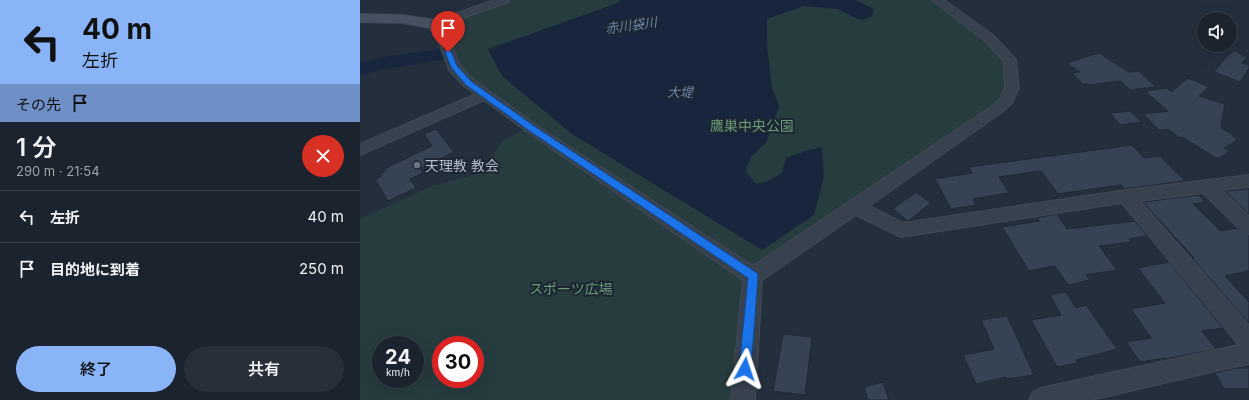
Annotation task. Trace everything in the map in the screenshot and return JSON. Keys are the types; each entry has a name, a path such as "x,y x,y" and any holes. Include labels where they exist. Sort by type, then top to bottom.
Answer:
{"street":[{"path":"360,18 403,19 436,24 504,0"},
{"path":"753,276 997,109 1006,101 1012,88 1010,60 990,39 937,0"},
{"path":"436,24 444,40 454,67 469,83 534,130 753,276"},
{"path":"360,150 485,94"},
{"path":"854,206 901,230 1126,196 1249,181"},
{"path":"1208,187 1249,227"},
{"path":"1126,196 1249,341"},
{"path":"743,400 753,276"},
{"path":"1041,400 1220,359 1249,354"}],"green space":[{"path":"504,0 937,0 1010,60 1006,101 753,276 743,400 360,400 360,219 432,186 484,172 502,141 529,127 469,83 436,24"}],"water":[{"name":"大堤","path":"621,0 855,0 874,9 872,16 863,20 837,9 804,6 767,19 767,46 772,88 779,106 767,141 751,157 745,171 757,184 768,181 782,173 786,158 822,147 824,177 814,215 762,250 572,134 502,76 488,49 615,4"}],"building":[{"path":"1233,52 1236,52 1247,57 1242,63 1249,65 1249,69 1240,82 1214,72 1227,56"},
{"path":"1099,53 1129,72 1139,71 1156,87 1130,90 1121,81 1089,85 1083,84 1072,73 1080,72 1066,63"},
{"path":"1188,78 1209,87 1199,96 1225,104 1221,128 1234,135 1232,136 1238,140 1224,148 1230,151 1218,159 1182,137 1180,138 1168,129 1159,130 1143,114 1168,111 1145,91 1167,88 1171,92"},
{"path":"1130,111 1142,122 1120,125 1110,113"},
{"name":"天理教 教会","path":"436,129 454,152 420,169 423,173 410,179 416,188 388,201 375,179 382,176 381,173 385,171 384,169 432,146 424,134"},
{"path":"1132,145 1144,158 1160,156 1185,181 1124,189 1121,185 1058,194 1041,171 999,177 1009,193 973,199 976,205 951,209 935,179 972,173 969,167"},
{"path":"1249,189 1249,214 1225,191"},
{"path":"916,192 931,203 908,221 893,209"},
{"path":"1199,195 1205,202 1193,204 1221,231 1237,228 1243,233 1249,235 1249,271 1225,276 1249,302 1249,323 1192,258 1194,258 1143,202"},
{"path":"1057,214 1067,229 1135,221 1147,236 1129,239 1131,242 1099,246 1117,270 1086,275 1090,280 1068,285 1055,266 1029,271 1002,227 1040,221 1037,218"},
{"path":"1169,262 1223,328 1202,331 1216,349 1166,359 1140,362 1126,342 1151,338 1131,309 1165,303 1138,268"},
{"path":"1066,292 1076,308 1086,305 1117,349 1076,360 1078,363 1057,367 1031,320 1061,315 1050,295"},
{"path":"1007,316 1034,375 1007,379 1006,377 976,384 963,355 994,349 981,320"},
{"path":"783,334 812,337 805,395 773,391"},
{"path":"1236,368 1249,368 1249,389 1224,389 1215,373"},
{"path":"883,382 889,400 868,400 864,387"}],"waterway":[{"name":"赤川袋川","path":"360,69 383,63 441,55"}],"place":[{"name":"天理教 教会","path":"417,165"}],"route":[{"path":"448,52 454,67 469,83 534,130 753,276 745,369"}],"park label":[{"name":"鷹巣中央公園","path":"752,125"},
{"name":"スポーツ広場","path":"571,288"}]}
